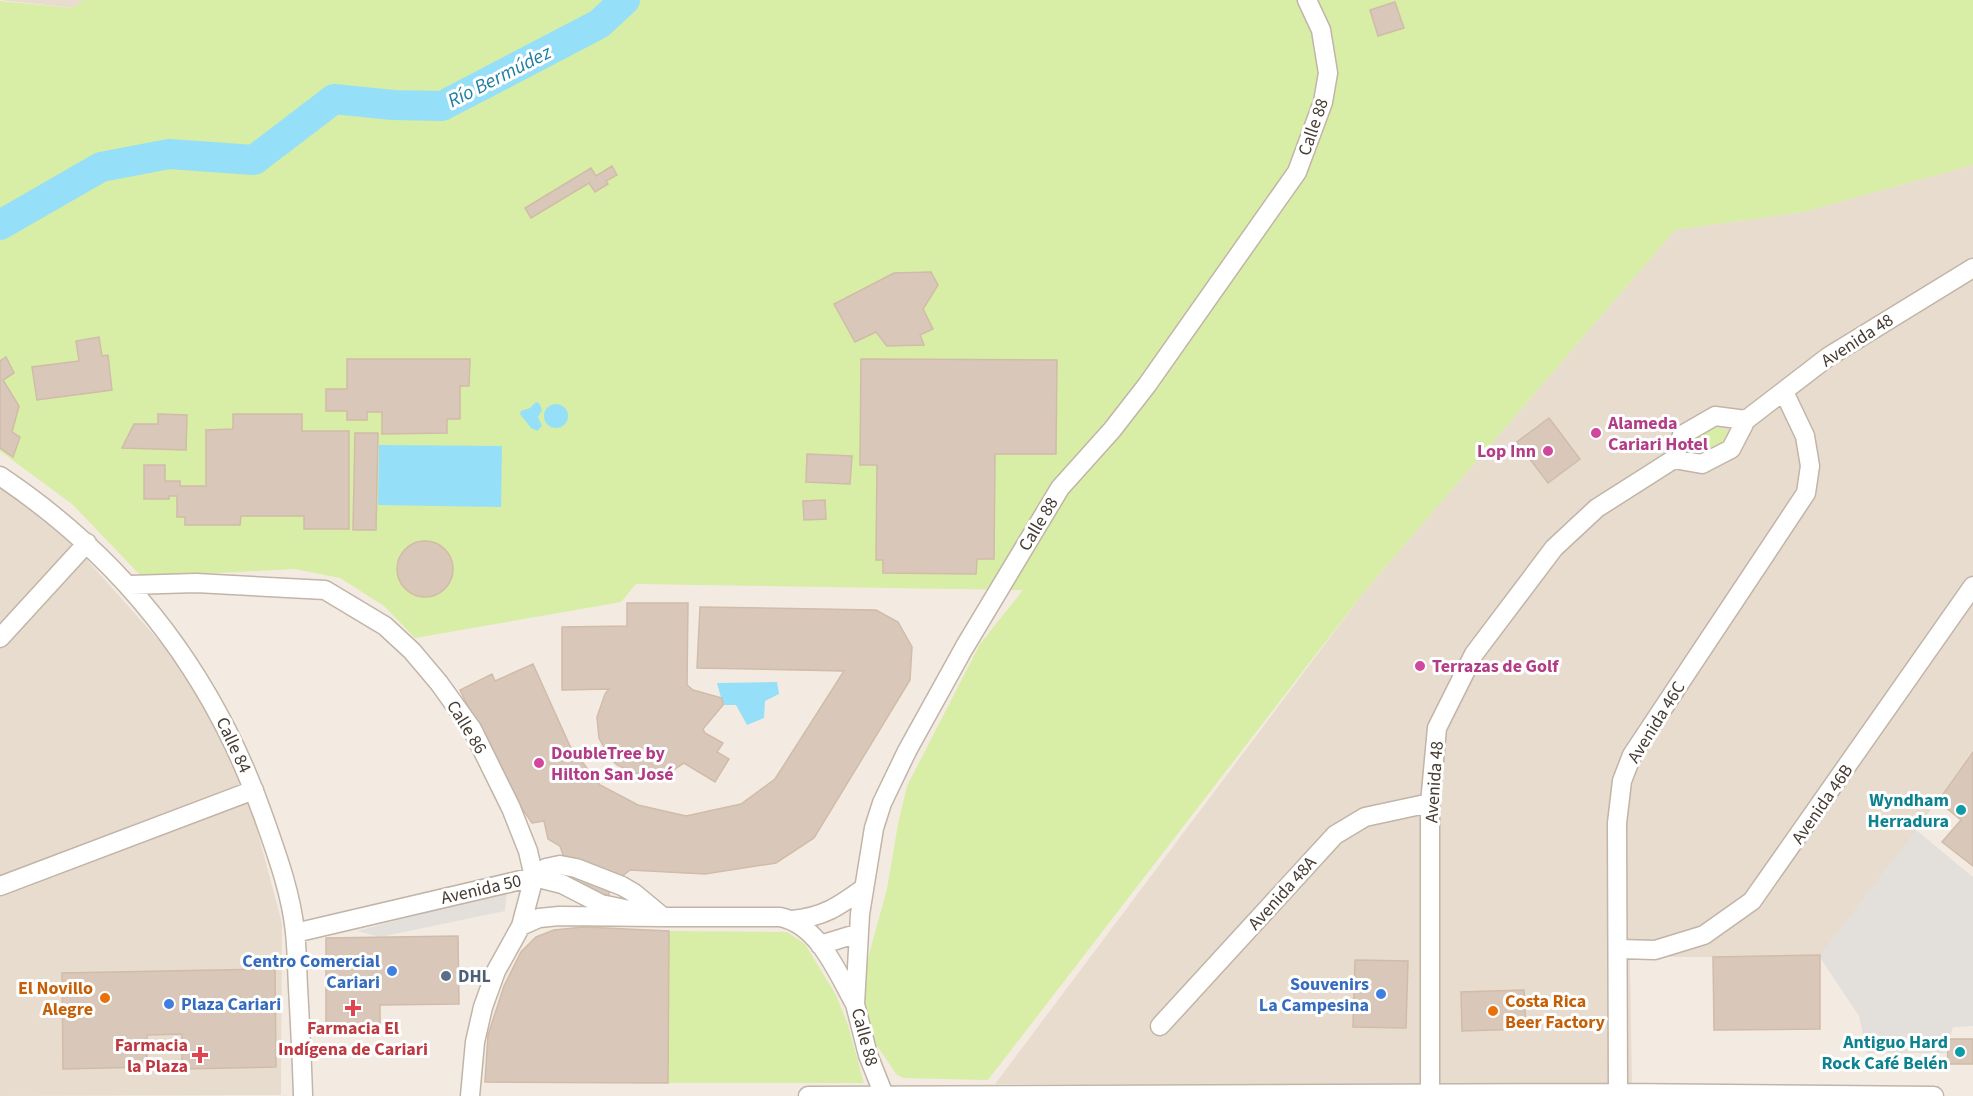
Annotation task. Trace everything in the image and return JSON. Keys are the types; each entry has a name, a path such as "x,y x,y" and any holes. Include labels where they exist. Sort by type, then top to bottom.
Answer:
{"street":[{"name":"Calle 88","path":"884,1095 868,1055 855,1004 864,888 874,828 882,803 907,751 964,648 1060,488 1112,430 1147,385 1297,172 1323,102 1328,73 1321,30 1307,0"},
{"name":"Avenida 48","path":"1430,1095 1430,803 1437,728 1474,654 1554,548 1597,508 1674,459 1702,464 1731,449 1746,420 1828,357 1973,268"},
{"name":"Avenida 46C","path":"1618,1093 1617,823 1622,781 1632,755 1806,493 1810,466 1805,436 1784,392"},
{"path":"1674,459 1682,435 1715,416 1746,420"},
{"name":"Calle 84","path":"0,476 25,492 87,543 130,585 164,627 203,685 235,744 254,790 289,895 295,933 303,1096"},
{"path":"0,638 87,543"},
{"name":"Calle 86","path":"130,585 196,583 325,590 385,626 419,659 472,729 511,808 528,851 534,877 521,926 496,971 483,1007 475,1042 470,1096"},
{"name":"Avenida 46B","path":"1619,949 1655,950 1704,935 1752,901 1973,586"},
{"path":"0,886 254,790"},
{"name":"Avenida 48A","path":"1160,1026 1335,834 1365,817 1430,803"},
{"name":"Avenida 50","path":"295,933 534,877 562,884 601,904 663,917"},
{"name":"Avenida 50","path":"521,926 540,918 559,916 780,917 792,920 822,915 864,888"},
{"path":"792,920 806,929 820,945 855,1004"},
{"path":"820,945 859,933"},
{"path":"808,1096 1618,1093 1934,1096"}],"shaded area":[{"path":"0,0 84,0 74,8"},
{"path":"1973,165 1973,750 1827,957 1630,957 1632,1085 995,1084 1364,592 1675,230 1803,212"},
{"path":"0,486 24,501 65,535 162,644 198,693 229,751 252,811 282,923 281,1095 0,1096"},
{"path":"1916,830 1973,877 1973,1026 1953,1027 1945,1053 1867,1053 1859,1016 1819,956"},
{"path":"507,891 505,911 380,937 357,931"}],"green space":[{"path":"84,0 1973,0 1973,165 1803,212 1675,230 1364,592 988,1080 904,1078 897,1075 875,1043 863,1003 865,969 887,889 907,786 980,644 1023,590 636,584 621,602 415,638 384,606 340,578 295,569 142,577 72,504 0,451 0,1 73,8"},
{"path":"1710,426 1725,429 1728,434 1727,442 1703,457 1693,455 1690,439"},
{"path":"669,931 787,932 805,944 836,995 848,1025 864,1083 668,1083"}],"water":[{"path":"536,402 542,410 538,417 542,426 537,431 531,428 520,414"},
{"path":"556,404 564,408 568,416 564,424 556,428 548,424 544,416 548,408"},
{"path":"379,445 502,446 501,507 378,505"},
{"path":"777,682 779,694 765,701 764,718 747,725 736,705 723,705 717,683"}],"building":[{"path":"1395,2 1404,28 1378,36 1370,10"},
{"path":"612,166 617,175 606,181 608,184 595,192 589,183 531,218 525,208 591,168 596,176"},
{"path":"931,272 938,285 923,309 933,329 920,335 924,345 887,346 876,332 855,342 834,304 894,273"},
{"path":"99,337 102,356 108,355 112,390 37,400 32,367 79,361 76,341"},
{"path":"6,357 14,373 3,380 19,406 12,432 20,437 13,457 0,448 0,361"},
{"path":"347,359 470,359 469,386 460,386 460,419 447,419 447,433 382,434 382,412 367,412 367,420 347,420 347,411 326,411 326,389 347,389"},
{"path":"861,359 1057,360 1056,454 995,454 994,559 977,559 976,574 883,573 883,560 876,560 877,465 860,465"},
{"path":"158,414 187,415 186,450 122,448 134,424 158,424"},
{"path":"233,414 302,414 302,431 349,431 349,529 304,529 304,516 241,516 240,525 185,525 185,517 177,517 177,496 169,496 169,499 144,499 144,465 165,465 165,481 180,481 180,486 206,486 206,430 233,429"},
{"name":"Lop Inn","path":"1549,418 1580,459 1548,483 1517,442"},
{"path":"355,433 378,433 376,530 353,530"},
{"path":"807,454 852,456 850,484 806,482"},
{"path":"825,500 826,519 804,520 803,501"},
{"path":"419,541 431,541 441,545 449,553 453,569 449,585 441,593 431,597 419,597 409,593 401,585 397,575 397,563 401,553 409,545"},
{"name":"DoubleTree by Hilton San José","path":"627,603 688,603 687,685 693,690 722,698 723,705 703,729 705,733 723,743 717,752 729,759 715,782 684,763 670,772 654,776 634,773 617,765 610,758 599,738 597,717 609,689 562,690 562,627 627,626"},
{"name":"DoubleTree by Hilton San José","path":"700,607 876,610 898,622 912,647 910,680 814,838 776,863 705,874 630,870 614,883 609,883 609,897 584,890 565,878 569,872 560,846 548,839 544,821 532,823 504,782 460,690 492,674 495,681 533,664 570,746 600,785 638,805 686,816 741,804 775,779 844,671 697,668"},
{"name":"Wyndham Herradura","path":"1973,752 1973,866 1942,842 1961,820 1938,801"},
{"path":"584,927 669,931 668,1083 485,1082 488,1035 504,986 521,952 536,937 554,930"},
{"name":"Centro Comercial Cariari","path":"458,936 459,1004 380,1005 380,1033 326,1033 326,938"},
{"path":"1820,955 1820,1029 1714,1030 1713,957"},
{"name":"Souvenirs La Campesina","path":"1355,960 1408,961 1406,1028 1353,1027"},
{"name":"Plaza Cariari","path":"275,969 276,1067 182,1069 182,1034 147,1035 147,1067 63,1069 62,973"},
{"name":"Costa Rica Beer Factory","path":"1524,990 1526,1029 1462,1031 1461,992"},
{"name":"Antiguo Hard Rock Café Belén","path":"1947,1039 1973,1039 1973,1064 1948,1064"}],"waterway":[{"name":"Río Bermúdez","path":"0,225 101,167 169,154 254,160 334,99 393,105 442,106 599,24 625,0"}],"place":[{"name":"Alameda Cariari Hotel","path":"1596,433"},
{"name":"Lop Inn","path":"1548,451"},
{"name":"Terrazas de Golf","path":"1420,666"},
{"name":"DoubleTree by Hilton San José","path":"539,763"},
{"name":"Wyndham Herradura","path":"1961,810"},
{"name":"Centro Comercial Cariari","path":"392,971"},
{"name":"DHL","path":"446,976"},
{"name":"Souvenirs La Campesina","path":"1381,994"},
{"name":"El Novillo Alegre","path":"105,998"},
{"name":"Plaza Cariari","path":"169,1004"},
{"name":"Farmacia El Indígena de Cariari","path":"353,1008"},
{"name":"Costa Rica Beer Factory","path":"1493,1011"},
{"name":"Antiguo Hard Rock Café Belén","path":"1960,1052"},
{"name":"Farmacia la Plaza","path":"200,1055"}]}
